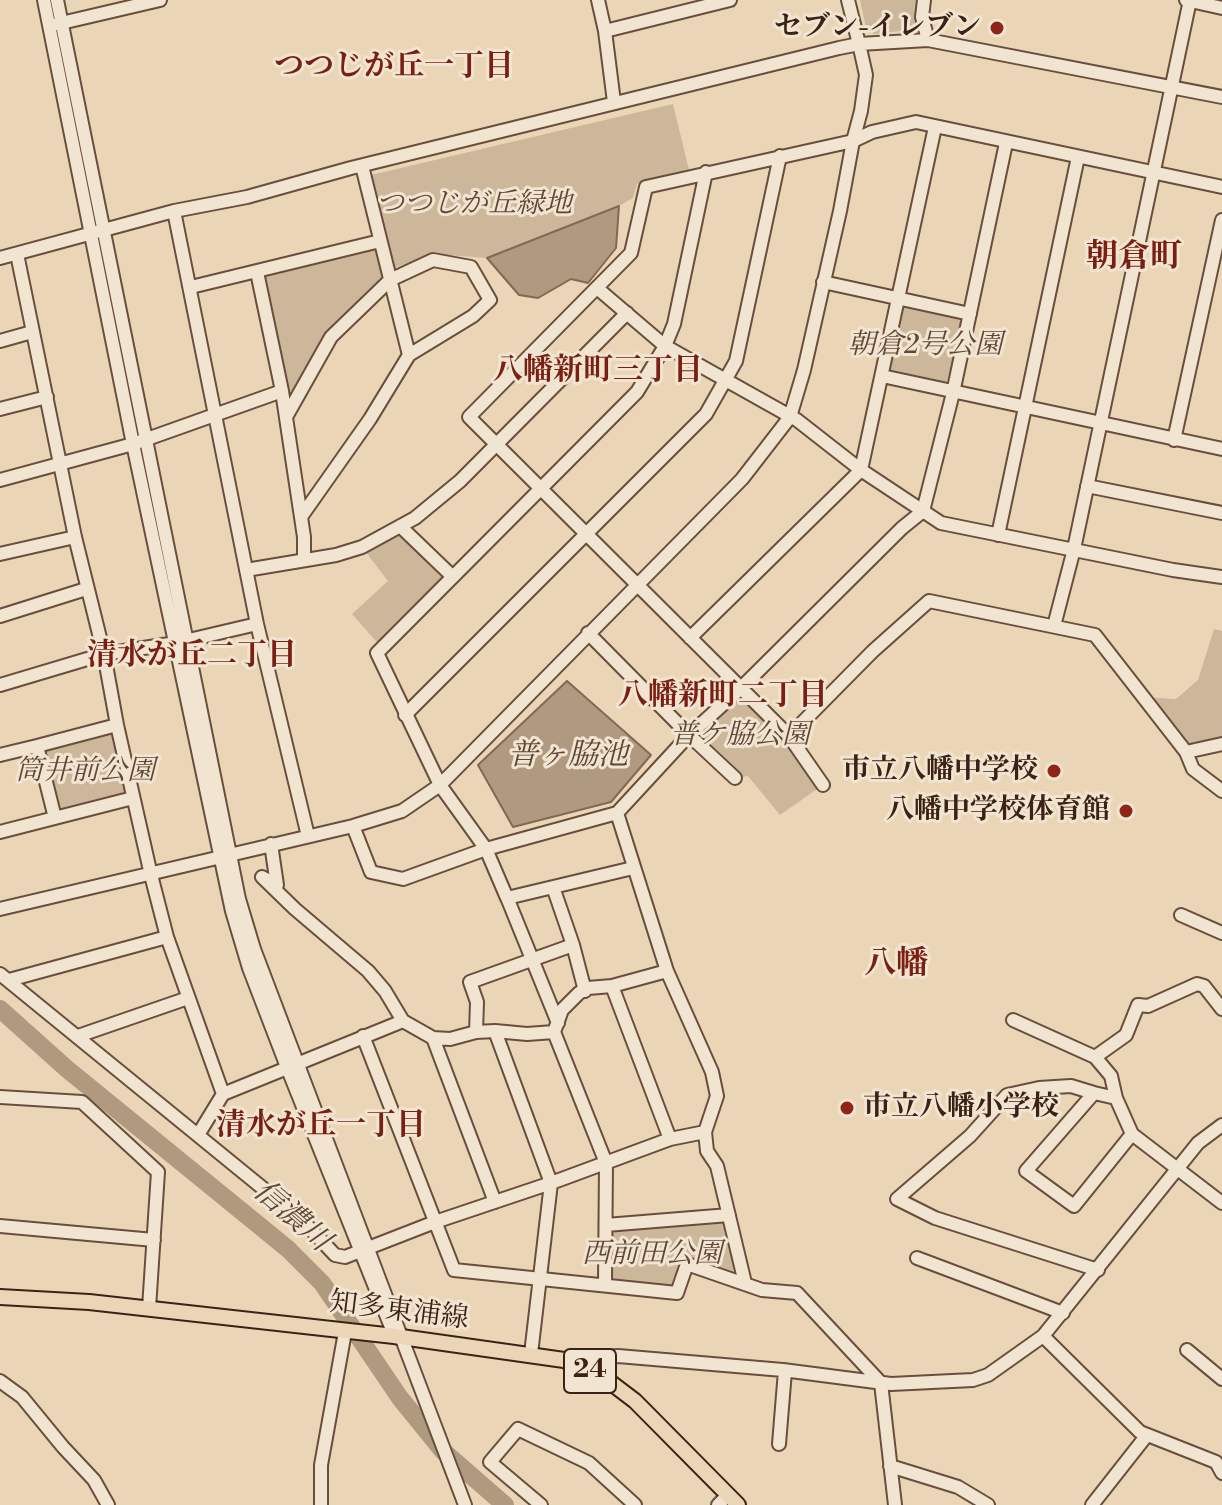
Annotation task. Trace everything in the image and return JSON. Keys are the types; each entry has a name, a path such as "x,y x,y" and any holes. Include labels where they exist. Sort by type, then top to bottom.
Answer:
{"main road":[{"name":"知多東浦線","path":"0,1297 36,1297 149,1308 399,1336 564,1360 606,1379 635,1401 728,1502"}],"street":[{"path":"44,0 55,24 249,968 292,1065 429,1406 465,1505"},
{"path":"55,24 57,0"},
{"path":"55,24 160,0"},
{"path":"598,0 614,102"},
{"path":"605,31 730,0"},
{"path":"0,909 353,826 402,811 440,785 742,479 790,417 804,370 840,211 866,75 848,0"},
{"path":"924,0 922,17 928,40"},
{"path":"1054,626 1074,549 1188,0 1222,8"},
{"path":"0,258 174,211 247,197 614,102 859,44 928,40 1222,97"},
{"path":"823,785 789,736 469,417 631,253 646,187 853,141 872,132 916,122 1222,187"},
{"path":"690,638 861,470 935,127"},
{"path":"353,826 371,872 403,879 486,849 617,813 689,735 923,511 953,393 1006,143"},
{"path":"405,715 706,414 736,361 780,156"},
{"path":"998,535 1078,157"},
{"path":"362,166 409,355"},
{"path":"605,1284 606,1163 532,960 486,849 440,785 377,653 637,392 665,346 674,324 706,172"},
{"path":"174,211 257,624 308,836"},
{"path":"1174,440 1222,220"},
{"path":"191,287 380,241"},
{"path":"17,254 86,589 104,654 151,875 167,937 223,1094"},
{"path":"286,417 331,337 390,280 433,260 471,267 490,300 473,316 409,355 370,419 301,517"},
{"path":"257,272 282,391 304,537 304,560"},
{"path":"823,282 970,314"},
{"path":"597,288 665,346 809,428 861,470 941,523 1222,577"},
{"path":"246,570 362,547 415,518 460,481 627,313"},
{"path":"0,341 32,332"},
{"path":"882,376 1222,449"},
{"path":"0,480 140,442 282,391"},
{"path":"0,409 47,397"},
{"path":"1087,486 1222,513"},
{"path":"400,526 453,577"},
{"path":"0,554 75,537"},
{"path":"0,616 86,589"},
{"path":"789,736 873,651 929,601 1095,635 1186,752 1193,769 1222,791"},
{"path":"0,685 104,654 257,624"},
{"path":"588,633 735,778"},
{"path":"0,755 117,725"},
{"path":"1186,752 1222,744"},
{"path":"37,746 55,818"},
{"path":"0,832 133,798"},
{"path":"617,813 667,971 712,1072 717,1096 705,1132 707,1151 717,1166 745,1283"},
{"path":"271,844 277,885 262,877 368,971 385,991 403,1021 433,1038 450,1039 476,1032 527,1034 556,1027"},
{"path":"506,895 507,898 633,868"},
{"path":"553,887 585,991"},
{"path":"1181,915 1222,933"},
{"path":"4,977 167,937"},
{"path":"476,1032 477,1002 470,982 573,945"},
{"path":"556,1027 562,1010 585,991 667,971"},
{"path":"4,977 303,1221 335,1255 345,1257 670,1139 705,1132"},
{"path":"1095,1057 1126,1035 1138,1005 1148,1006 1197,984 1204,986 1222,1009"},
{"path":"612,986 670,1139"},
{"path":"78,1036 188,998"},
{"path":"1013,1020 1095,1057 1111,1076 1116,1098 1132,1134 1222,1203"},
{"path":"198,1135 223,1094 403,1021"},
{"path":"495,1031 551,1183 531,1354"},
{"path":"363,1036 454,1270 677,1293 687,1264 762,1290 797,1293 849,1345 881,1383 895,1505"},
{"path":"433,1038 495,1202"},
{"path":"1098,1270 935,1218 897,1199 970,1136 1007,1095 1039,1088 1071,1086 1116,1098"},
{"path":"1094,1093 1026,1171 1074,1206 1132,1134"},
{"path":"0,1097 82,1102 158,1172 149,1308"},
{"path":"564,1360 618,1356 921,1385 973,1380 988,1375 1043,1336 1198,1143 1222,1125"},
{"path":"606,1225 729,1215"},
{"path":"0,1226 154,1240"},
{"path":"917,1258 1063,1313"},
{"path":"321,1505 321,1465 345,1332"},
{"path":"1043,1336 1140,1432 1220,1464"},
{"path":"1187,1350 1222,1379"},
{"path":"779,1444 785,1371"},
{"path":"0,1381 22,1397 94,1480 108,1505"},
{"path":"541,1505 490,1462 518,1429 589,1463 635,1505"},
{"path":"1092,1505 1147,1435"},
{"path":"890,1466 958,1487 988,1505"}],"green space":[{"path":"860,0 919,0 918,29 874,34 866,28"},
{"name":"つつじが丘緑地","path":"673,104 689,170 637,184 633,198 619,206 487,258 433,254 394,268 371,175"},
{"path":"378,248 386,276 327,333 290,400 264,278 315,262"},
{"name":"朝倉2号公園","path":"903,306 965,318 946,384 890,374 888,371"},
{"path":"400,526 453,577 382,648 352,614 388,581 362,547"},
{"path":"1214,629 1222,631 1222,744 1186,752 1143,697 1176,699 1198,680"},
{"name":"普ケ脇公園","path":"741,688 823,785 780,815 748,776 735,778 689,735"},
{"name":"筒井前公園","path":"117,725 133,798 55,818 37,746"},
{"name":"西前田公園","path":"729,1215 745,1283 687,1264 677,1293 605,1284 606,1225"}],"water":[{"path":"619,206 616,248 588,283 571,279 538,298 519,295 487,258"},
{"name":"普ヶ脇池","path":"567,681 651,755 611,802 513,827 478,765"}],"waterway":[{"name":"信濃川","path":"0,1009 67,1069 288,1249 322,1283 400,1398 443,1451 505,1505"}],"place":[{"name":"セブン-イレブン","path":"997,28"},
{"name":"市立八幡中学校","path":"1054,771"},
{"name":"八幡中学校体育館","path":"1126,811"},
{"name":"市立八幡小学校","path":"847,1108"}],"district":[{"name":"つつじが丘一丁目","path":"394,68"},
{"name":"朝倉町","path":"1134,258"},
{"name":"八幡新町三丁目","path":"598,372"},
{"name":"清水が丘二丁目","path":"192,657"},
{"name":"八幡新町二丁目","path":"723,697"},
{"name":"八幡","path":"896,965"},
{"name":"清水が丘一丁目","path":"321,1127"}]}
